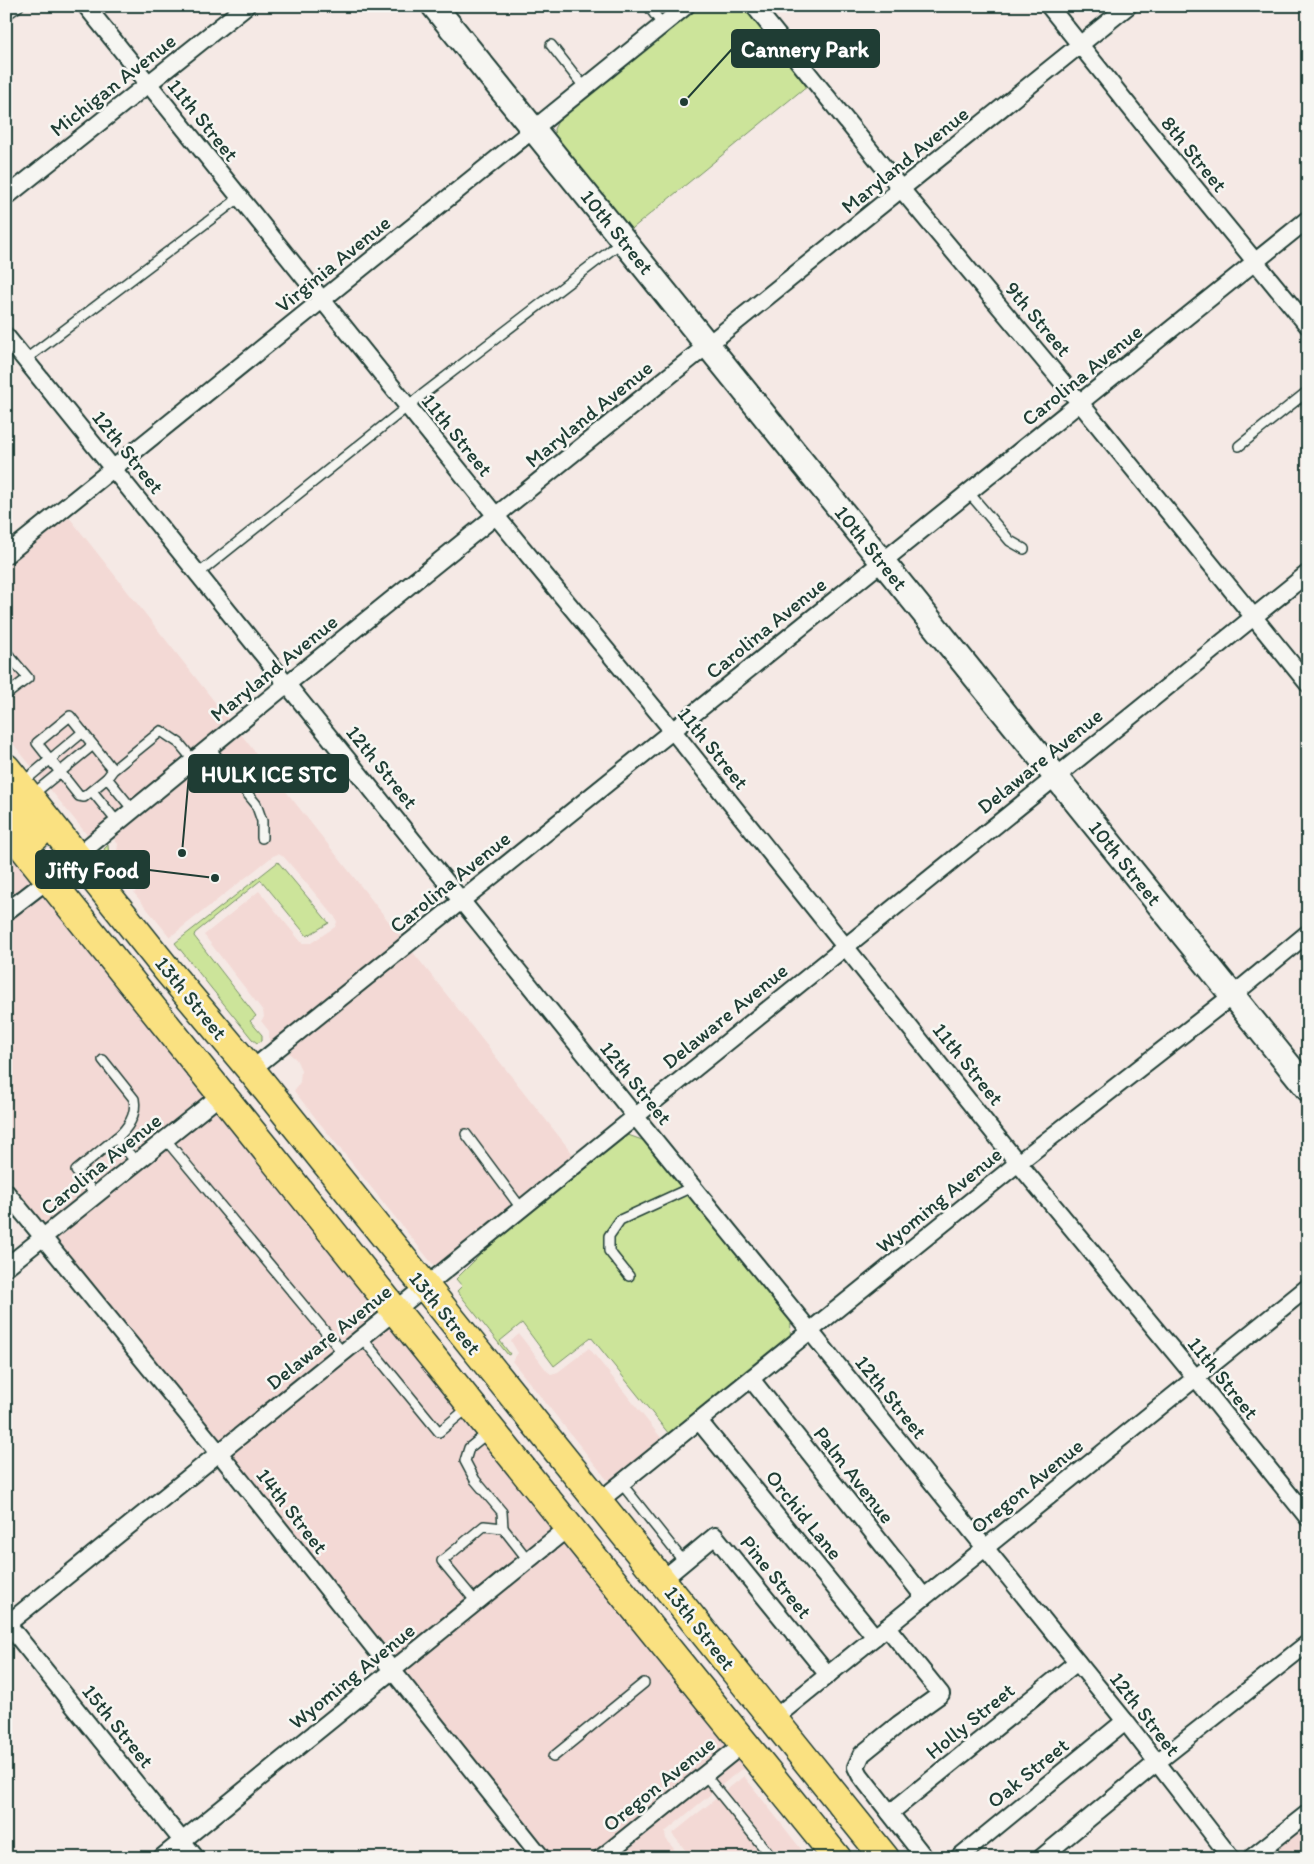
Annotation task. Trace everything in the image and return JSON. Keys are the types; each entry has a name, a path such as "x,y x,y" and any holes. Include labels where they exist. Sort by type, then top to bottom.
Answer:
{"highway":[{"path":"16,787 49,852 61,857 78,855"},
{"name":"13th Street","path":"6,826 569,1527 838,1858"},
{"name":"13th Street","path":"78,855 168,971 251,1070 662,1580 772,1720 885,1858"},
{"path":"48,878 69,880 81,885 136,954 168,971"},
{"path":"117,965 161,990 223,1067 233,1072 251,1070"},
{"path":"222,1094 241,1096 253,1101 306,1164 332,1172"},
{"path":"472,1405 511,1426 568,1496 580,1502 598,1502"},
{"path":"569,1527 599,1529 637,1574 662,1580"},
{"path":"643,1618 686,1641 743,1713 756,1721 772,1720"},
{"path":"744,1744 760,1741 775,1747 865,1858"}],"street":[{"name":"11th Street","path":"86,6 408,408 673,732 1018,1162 1308,1518"},
{"name":"Michigan Avenue","path":"6,197 246,6"},
{"name":"10th Street","path":"434,6 1308,1089"},
{"name":"Virginia Avenue","path":"6,554 686,6"},
{"name":"9th Street","path":"754,6 902,190 1080,403 1308,684"},
{"name":"8th Street","path":"1049,6 1212,210 1308,326"},
{"name":"Maryland Avenue","path":"78,855 209,747 1128,6"},
{"name":"Carolina Avenue","path":"251,1070 1308,219"},
{"name":"12th Street","path":"6,336 1125,1721 1231,1858"},
{"name":"Delaware Avenue","path":"7,1624 1308,573"},
{"path":"6,912 48,878"},
{"name":"Wyoming Avenue","path":"598,1502 1018,1162 1233,995 1308,933"},
{"name":"Carolina Avenue","path":"6,1267 222,1094"},
{"name":"14th Street","path":"6,1192 218,1453 542,1858"},
{"name":"Oregon Avenue","path":"772,1720 1308,1287"},
{"name":"Palm Avenue","path":"751,1379 924,1597"},
{"name":"Orchid Lane","path":"699,1420 881,1632 941,1694 899,1724 862,1754 856,1767 860,1775 890,1813"},
{"name":"Wyoming Avenue","path":"161,1858 569,1527"},
{"name":"Pine Street","path":"662,1580 715,1536 828,1675"},
{"name":"15th Street","path":"7,1624 196,1858"},
{"path":"1041,1858 1156,1763 1308,1643"},
{"name":"Holly Street","path":"890,1813 1077,1662"},
{"name":"Oak Street","path":"958,1858 1125,1721"},
{"name":"Oregon Avenue","path":"601,1858 744,1744"},
{"path":"890,1813 925,1858"},
{"path":"1252,1858 1308,1813"}],"lane":[{"path":"6,15 19,6"},
{"path":"648,6 663,25"},
{"path":"551,45 585,88"},
{"path":"26,360 239,198"},
{"path":"198,574 422,395 624,241"},
{"path":"1239,446 1308,391"},
{"path":"969,493 1010,541 1024,549"},
{"path":"6,652 28,678 6,695"},
{"path":"113,770 70,716 36,743 78,796 84,797 107,778 113,770 161,731 179,743 193,760"},
{"path":"16,787 83,732"},
{"path":"16,787 59,773 93,745"},
{"path":"209,747 256,804 262,821 262,838"},
{"path":"107,778 133,810"},
{"path":"92,791 118,823"},
{"path":"96,1195 76,1171 126,1130 135,1106 134,1099 104,1060"},
{"path":"466,1134 521,1208"},
{"path":"116,1138 137,1163"},
{"path":"166,1140 343,1353"},
{"path":"629,1276 609,1251 609,1236 620,1220 692,1187"},
{"path":"362,1338 439,1432 472,1405"},
{"path":"491,1429 469,1448 465,1461 476,1480 502,1512 503,1528 528,1560"},
{"path":"621,1483 684,1562"},
{"path":"476,1602 442,1562 484,1526 503,1528"},
{"path":"553,1757 644,1682"},
{"path":"705,1775 772,1858"}],"shaded area":[{"path":"68,516 229,720 88,836 6,735 6,566"},
{"path":"240,733 401,937 269,1044 269,1031 261,1021 264,1017 263,1011 204,935 259,891 302,943 311,943 335,927 337,922 335,917 284,857 278,854 170,937 134,893 139,887 139,879 117,852 118,844 113,838"},
{"path":"6,848 33,880 6,901"},
{"path":"44,894 207,1095 45,1225 6,1176 6,923"},
{"path":"412,951 573,1154 435,1267 294,1091 300,1082 301,1070 296,1059 287,1052"},
{"path":"218,1109 381,1311 221,1440 56,1239"},
{"path":"392,1324 555,1528 394,1658 231,1454"},
{"path":"519,1334 551,1374 558,1372 589,1348 662,1439 609,1482 512,1361 518,1353 511,1341"},
{"path":"566,1541 729,1745 588,1858 554,1858 405,1672"},
{"path":"739,1758 748,1768 740,1770 665,1832 666,1839 681,1858 615,1858"},
{"path":"744,1776 808,1858 692,1858 672,1834"},
{"path":"1308,1824 1308,1858 1265,1858"}],"green space":[{"path":"699,6 742,6 808,85 628,232 555,140 554,129 559,119"},
{"path":"108,845 109,858 115,861 131,882 130,887 107,857 104,849"},
{"path":"278,862 329,923 307,936 261,880 195,933 194,936 256,1016 250,1021 262,1035 262,1041 257,1043 175,943"},
{"path":"628,1135 645,1141 787,1315 791,1323 790,1336 669,1434 591,1337 554,1366 522,1323 500,1341 510,1354 508,1355 457,1291 462,1286 456,1279 483,1252"}],"place":[{"name":"Cannery Park","path":"684,102"},
{"name":"HULK ICE STC","path":"182,853"},
{"name":"Jiffy Food","path":"215,878"}]}
